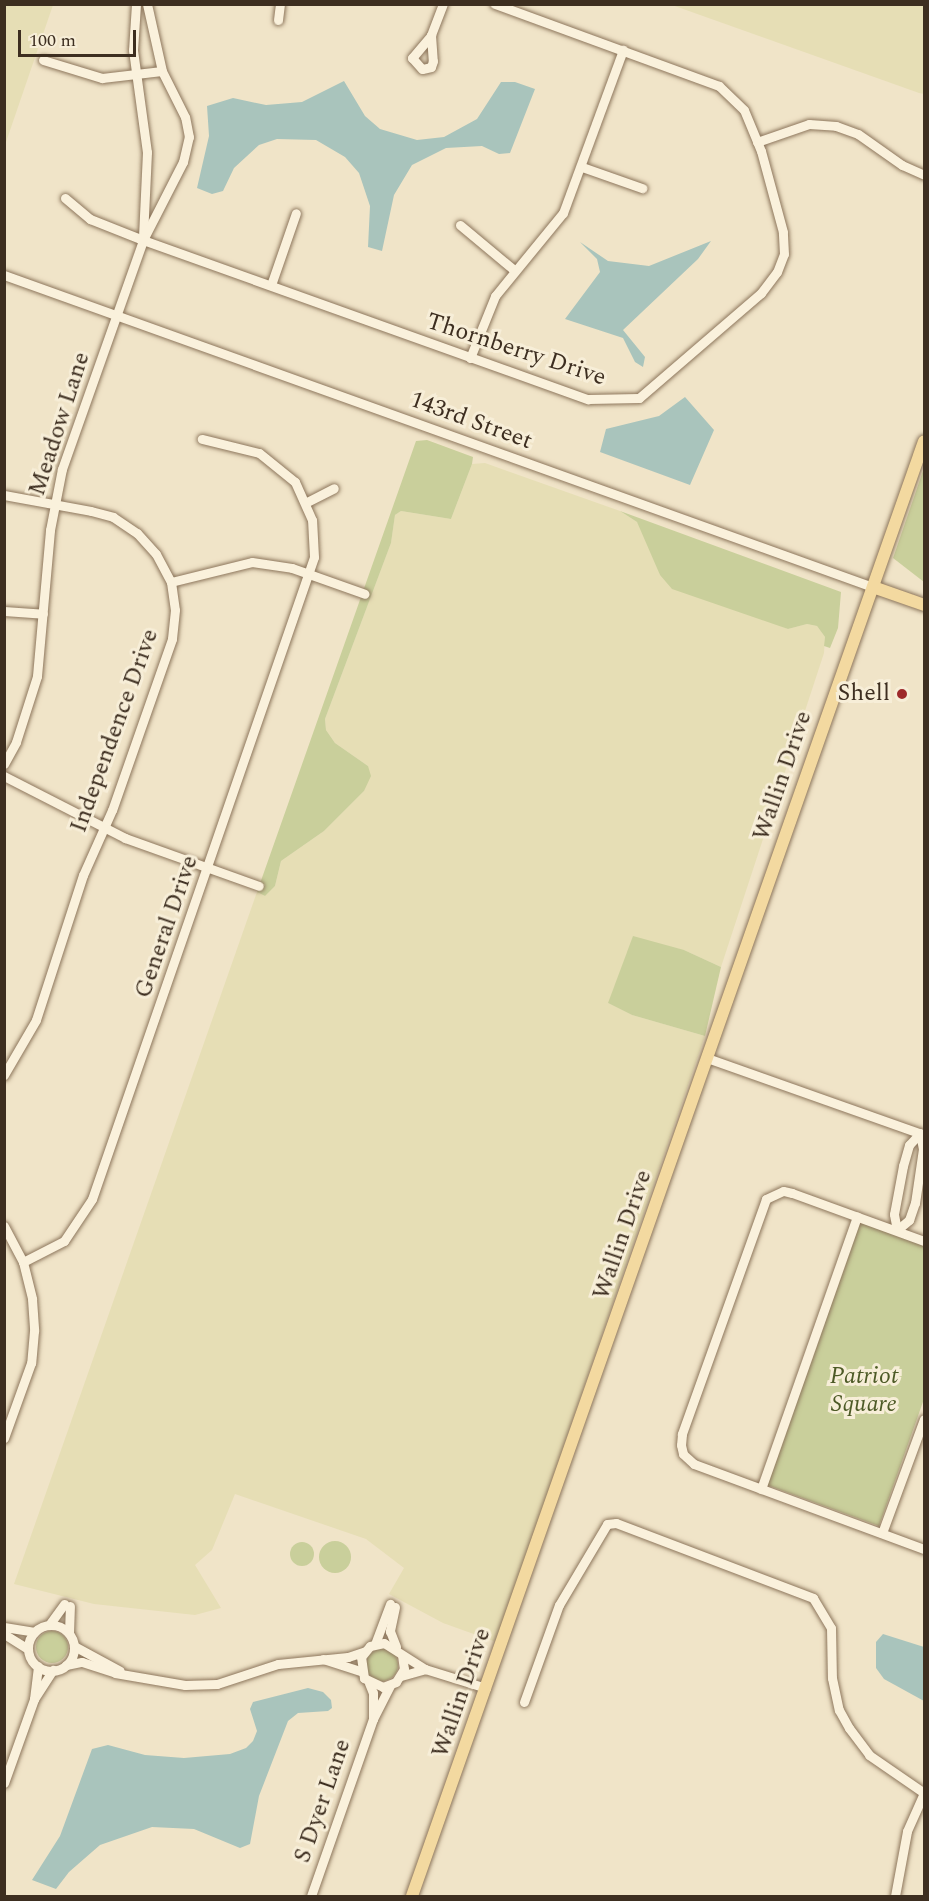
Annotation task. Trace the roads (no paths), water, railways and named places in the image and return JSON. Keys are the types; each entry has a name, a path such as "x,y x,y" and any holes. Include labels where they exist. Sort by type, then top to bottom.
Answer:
{"main road":[{"name":"Wallin Drive","path":"416,1892 924,441"},
{"name":"143rd Street","path":"873,587 924,605"}],"street":[{"name":"Meadow Lane","path":"136,4 133,50 147,152 143,240"},
{"name":"Meadow Lane","path":"4,764 16,742 37,676 54,504 62,469 143,240 183,162 189,137 185,117 162,71 147,4"},
{"path":"278,20 280,4"},
{"path":"431,35 443,4"},
{"name":"Thornberry Drive","path":"65,198 90,219 143,240 588,399 624,401 639,398 652,390 761,293 777,272 784,254 781,221 757,142 744,110 719,86 495,4"},
{"path":"470,357 495,296 514,270 554,227 582,167 623,50"},
{"path":"43,60 102,78 137,77 162,71"},
{"path":"757,142 809,124 836,126 858,134 902,165 924,175"},
{"path":"582,167 642,188"},
{"path":"271,285 296,213"},
{"path":"460,225 514,270"},
{"name":"143rd Street","path":"4,275 873,587"},
{"path":"202,439 259,453 295,482 307,502 334,488"},
{"name":"Independence Drive","path":"4,495 113,517 137,533 156,554 171,582 175,610 171,639 103,828 83,875 36,1020 4,1075"},
{"name":"General Drive","path":"23,1262 64,1241 92,1199 310,575 315,538 307,502"},
{"path":"171,582 252,562 310,575 365,594"},
{"path":"4,612 44,614"},
{"path":"4,776 103,828 259,885"},
{"path":"707,1058 922,1134"},
{"path":"897,1230 894,1214 903,1166 909,1145 922,1134"},
{"path":"897,1230 909,1220 915,1203 923,1149 922,1134"},
{"path":"924,1240 792,1193 773,1194 762,1207 682,1434 682,1454 694,1464 924,1549"},
{"path":"761,1488 857,1216"},
{"path":"4,1226 23,1262 32,1299 32,1352 4,1438"},
{"path":"882,1533 924,1419"},
{"path":"524,1702 559,1605 607,1524 616,1523 813,1598 831,1628 832,1678 839,1710 849,1728 869,1755 924,1793 908,1831 895,1896"},
{"path":"4,1627 35,1632 49,1625 67,1605 69,1633 74,1646 120,1671"},
{"path":"375,1644 392,1606 390,1630 399,1652 401,1676"},
{"path":"49,1625 69,1633"},
{"path":"28,1649 35,1632"},
{"path":"4,1634 28,1649 38,1666 34,1699 4,1782"},
{"path":"34,1699 53,1670 82,1662 185,1685 217,1684 278,1664 348,1658 375,1644 384,1643 425,1669 486,1688"},
{"path":"66,1665 74,1646"},
{"path":"360,1671 365,1651"},
{"path":"323,1659 360,1671 369,1683 374,1698 373,1719"},
{"path":"38,1666 53,1670"},
{"path":"373,1719 390,1686 401,1676 425,1669"},
{"path":"369,1683 390,1686"},
{"name":"S Dyer Lane","path":"311,1896 373,1719"}],"water":[{"path":"344,81 365,116 380,129 417,140 444,137 477,119 501,82 515,82 535,89 510,153 499,154 482,146 446,148 412,165 394,195 382,251 368,247 370,206 359,173 345,157 316,140 277,139 259,145 234,168 223,191 212,194 197,188 209,136 207,106 233,98 266,105 302,102"},
{"path":"711,241 698,259 623,330 645,357 643,367 635,362 623,338 565,319 600,272 597,259 580,242 608,261 649,266"},
{"path":"685,397 714,430 690,485 600,452 606,429 659,416"},
{"path":"883,1634 924,1647 924,1701 884,1679 876,1668 876,1642"},
{"path":"308,1688 323,1692 331,1700 332,1708 328,1711 298,1713 288,1721 259,1796 250,1844 240,1848 194,1829 152,1827 100,1845 69,1872 56,1889 32,1880 60,1836 92,1749 108,1745 145,1755 184,1758 230,1754 246,1748 253,1741 257,1731 250,1709 253,1702"}],"place":[{"name":"Shell","path":"902,694"}],"park label":[{"name":"Patriot Square","path":"864,1391"}]}
